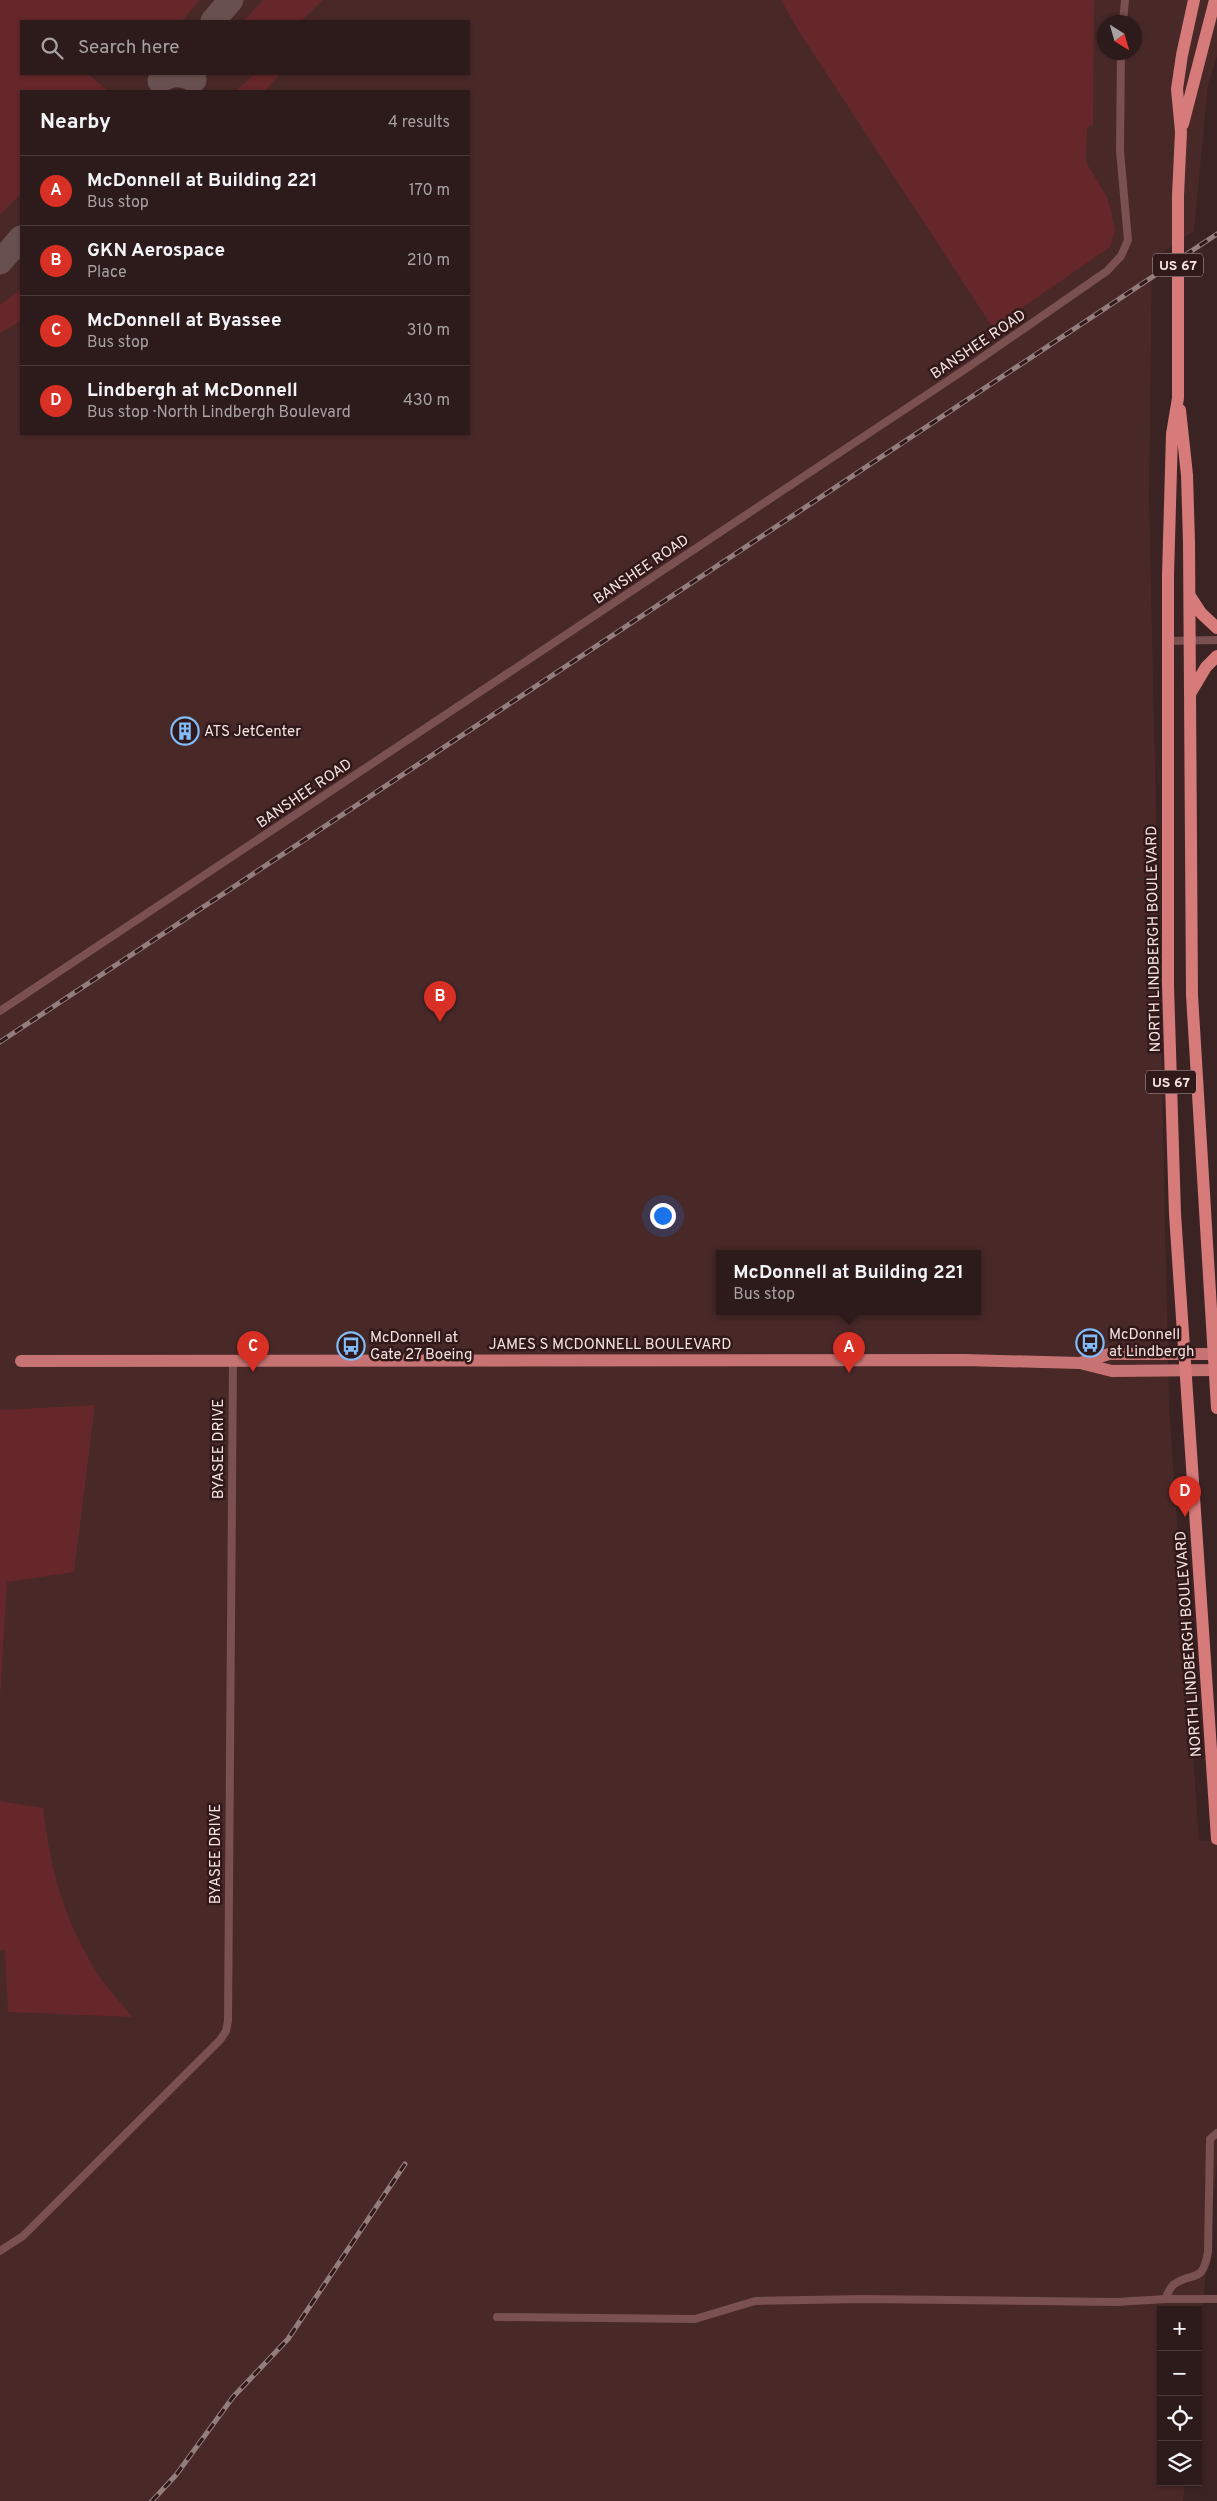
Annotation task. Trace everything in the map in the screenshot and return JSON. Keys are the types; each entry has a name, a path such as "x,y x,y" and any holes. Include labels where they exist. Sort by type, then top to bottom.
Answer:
{"highway":[{"name":"NORTH LINDBERGH BOULEVARD","path":"1194,0 1182,54 1177,89 1181,132 1178,195 1178,398 1172,434 1169,498 1168,985 1175,1198 1217,1839"},
{"name":"NORTH LINDBERGH BOULEVARD","path":"1181,132 1194,90 1215,0"},
{"name":"NORTH LINDBERGH BOULEVARD","path":"1178,398 1184,432 1187,475 1190,595 1192,1017 1216,1354 1217,1408"},
{"path":"1190,595 1200,613 1217,628"},
{"path":"1190,694 1206,667 1217,656"}],"main road":[{"name":"JAMES S MCDONNELL BOULEVARD","path":"1080,1363 1109,1354 1216,1354"},
{"name":"JAMES S MCDONNELL BOULEVARD","path":"21,1361 964,1360 1080,1363 1112,1371 1216,1370"}],"street":[{"path":"1124,15 1125,0"},
{"name":"BANSHEE ROAD","path":"0,1011 959,374 1107,271 1121,256 1128,240 1120,150 1121,60"},
{"path":"1168,640 1217,640"},
{"name":"BYASEE DRIVE","path":"0,2251 23,2236 214,2046 226,2030 228,2011 233,1360"},
{"path":"1165,2299 1172,2286 1200,2274 1205,2267 1208,2252 1210,2139 1217,2133"},
{"path":"496,2317 695,2320 755,2301 864,2299 1117,2302 1165,2299 1217,2299"}],"shaded area":[{"path":"0,0 1217,0 1217,56 1208,84 1194,231 1152,260 1149,496 1169,1407 1199,1841 1217,1840 1217,2164 1202,2312 1202,2306 1157,2306 1157,2486 1185,2486 1183,2501 0,2501"},
{"path":"0,0 200,0 183,20 20,20 20,75 89,75 107,90 20,90 20,195 0,215"},
{"path":"263,0 323,0 302,20 245,20"},
{"path":"781,0 1094,0 1093,125 1087,127 1086,162 1107,197 1111,211 1115,231 1110,247 993,328 798,30"},
{"path":"254,75 279,75 266,90 236,90"},
{"path":"20,290 20,322 0,333 0,305"},
{"path":"95,1405 74,1572 7,1582 0,1698 0,1410"},
{"path":"0,1801 43,1808 53,1868 71,1924 94,1968 132,2017 8,2012 5,1950 0,1950"}],"taxiway":[{"path":"214,20 231,0"},
{"path":"160,81 169,76 177,75 194,80"},
{"path":"0,262 20,239"}],"railway":[{"path":"0,1042 1217,234"},
{"path":"152,2501 176,2475 233,2397 288,2339 405,2164"}],"place":[{"name":"ATS JetCenter","path":"185,731"},
{"name":"GKN Aerospace","path":"440,1022"},
{"name":"McDonnell at Lindbergh","path":"1090,1343"},
{"name":"McDonnell at Gate 27 Boeing","path":"351,1346"},
{"name":"McDonnell at Byassee","path":"253,1372"},
{"name":"McDonnell at Building 221","path":"849,1373"},
{"name":"Lindbergh at McDonnell","path":"1185,1517"}]}
